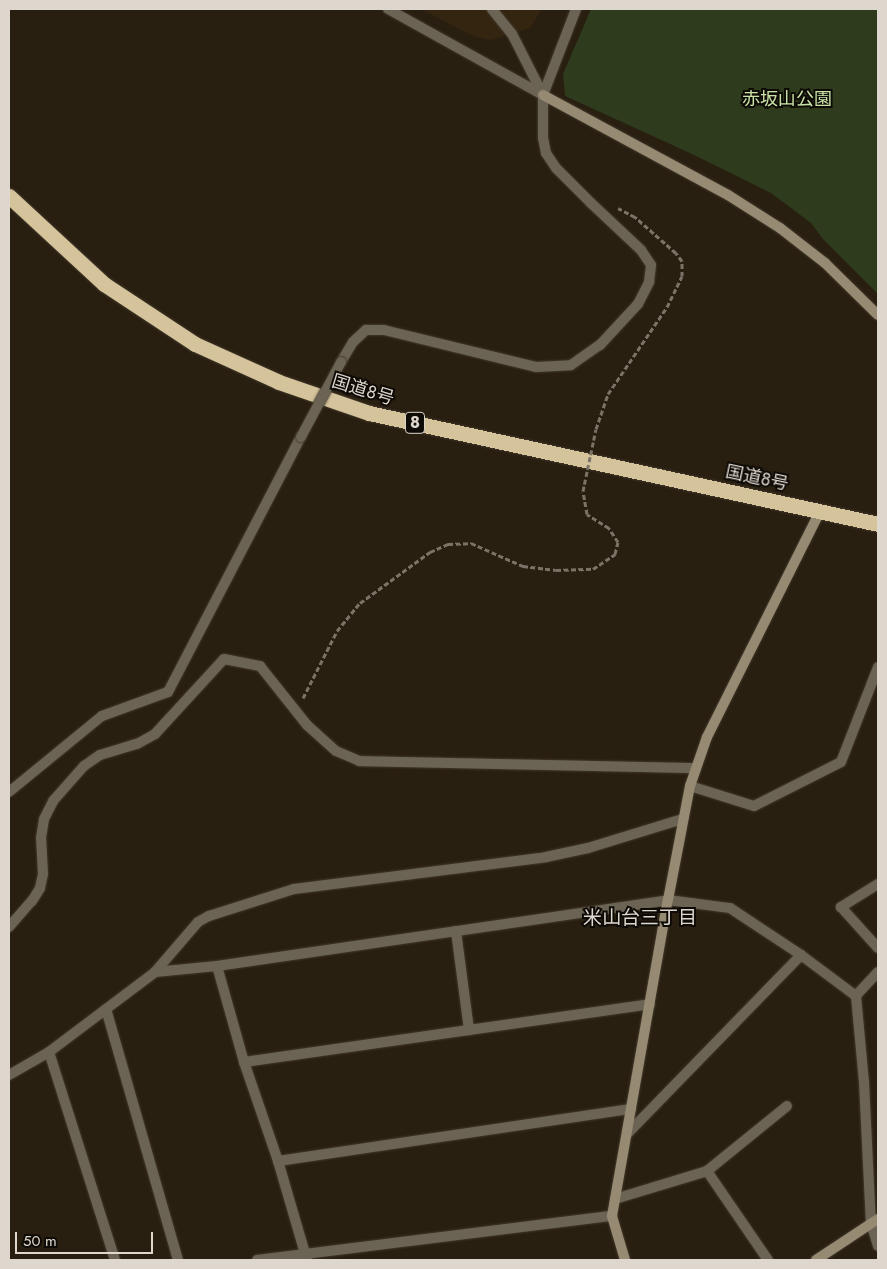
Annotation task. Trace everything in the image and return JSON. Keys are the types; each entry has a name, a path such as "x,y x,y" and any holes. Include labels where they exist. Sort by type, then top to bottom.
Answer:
{"highway":[{"name":"国道8号","path":"9,196 104,284 195,344 279,382 369,413 878,524"}],"street":[{"path":"388,9 728,195 780,228 825,263 878,314"},
{"path":"492,9 512,34 543,95"},
{"path":"9,792 102,716 168,692 341,362 354,342 366,330 384,330 536,367 572,365 600,345 638,304 649,282 651,265 642,250 556,168 546,153 543,138 543,95 576,9"},
{"path":"625,1260 612,1216 690,786 706,737 820,511"},
{"path":"9,927 32,901 40,888 43,874 41,838 44,819 53,801 84,766 92,760 100,755 137,744 155,734 224,659 260,666 297,710 307,725 336,751 359,761 696,768"},
{"path":"690,786 754,806 841,762 878,667"},
{"path":"9,1075 49,1052 155,972 198,922 209,916 294,889 546,857 588,848 683,820"},
{"path":"878,884 841,907 878,948"},
{"path":"155,972 217,966 668,900 730,908 801,955 856,996"},
{"path":"456,931 469,1030"},
{"path":"627,1134 801,955"},
{"path":"217,966 244,1062 278,1161 306,1258"},
{"path":"878,972 856,996 878,1246"},
{"path":"244,1062 650,1004"},
{"path":"106,1009 178,1260"},
{"path":"49,1052 115,1260"},
{"path":"615,1200 707,1171 787,1106"},
{"path":"278,1161 632,1108"},
{"path":"707,1171 768,1260"},
{"path":"257,1260 306,1258 612,1216"},
{"path":"816,1260 875,1221"}],"path":[{"path":"297,710 337,631 360,603 430,552 448,544 471,543 523,566 556,570 593,569 615,554 618,542 609,528 588,514 583,491 596,429"}],"shaded area":[{"path":"421,9 542,9 530,28 491,40 475,37"}],"green space":[{"name":"赤坂山公園","path":"591,9 878,9 878,294 823,239 811,223 771,193 692,154 565,96 563,74"}],"district":[{"name":"米山台三丁目","path":"640,918"}]}
